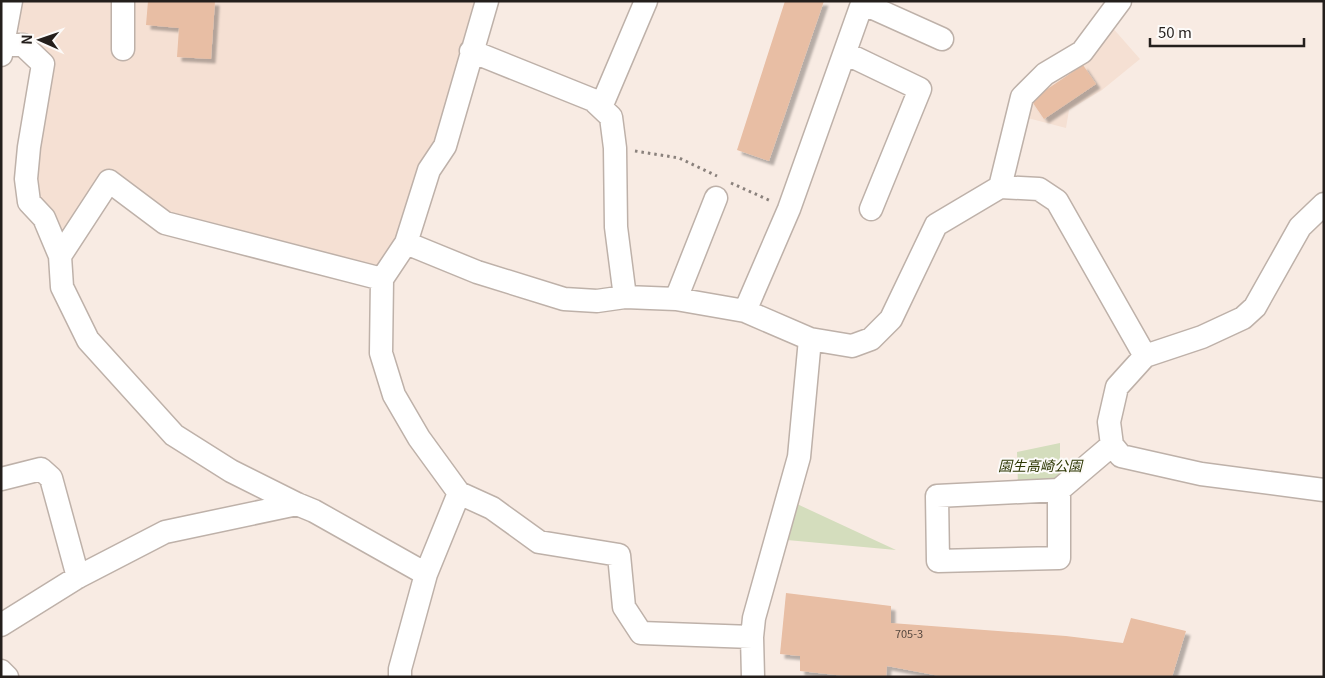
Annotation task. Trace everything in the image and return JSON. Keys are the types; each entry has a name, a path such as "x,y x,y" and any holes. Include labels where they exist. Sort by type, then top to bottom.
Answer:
{"street":[{"path":"11,1 3,40 23,45 44,64 29,147 26,179 30,202 44,218 60,256 62,288 88,340 174,435 231,471 314,511 426,574"},
{"path":"122,49 123,1"},
{"path":"487,1 444,146 429,170 406,243 382,279 381,353 394,395 419,438 459,493 492,508 539,542 620,555 624,607 641,633 752,637"},
{"path":"601,107 646,1"},
{"path":"1000,187 1022,97 1045,74 1082,52 1120,1"},
{"path":"745,311 789,210 863,2 942,39"},
{"path":"471,51 593,100 611,117 614,148 616,227 625,297"},
{"path":"845,52 920,89 870,209"},
{"path":"60,256 109,181 165,223 382,279"},
{"path":"676,299 722,186"},
{"path":"406,243 477,272 564,299 596,301 625,297 676,299 745,311 810,339 852,346 871,339 891,319 936,225 1000,187 1039,189 1057,201 1145,356"},
{"path":"1324,204 1300,227 1255,306 1243,318 1202,337 1145,356 1117,387 1109,422 1112,444 1121,456 1201,474 1324,490"},
{"path":"753,677 752,637 754,618 779,520 799,457 810,339"},
{"path":"1060,490 1059,558 938,560 937,496 1060,490 1112,444"},
{"path":"1,478 41,469 51,478 78,577"},
{"path":"400,677 400,669 426,574 459,493"},
{"path":"1,625 78,577 165,532 297,504"},
{"path":"1,671 7,677"}],"path":[{"path":"614,148 679,158 722,186 789,210"}],"shaded area":[{"path":"21,1 481,1 436,147 402,239 378,273 164,218 107,175 61,244 34,195 50,62 16,27"},
{"path":"1111,26 1140,59 1102,90 1069,110 1066,128 1020,116 1024,104"}],"green space":[{"name":"園生高崎公園","path":"1060,443 1060,482 1018,486 1017,452"},
{"path":"797,504 896,550 787,540"}],"building":[{"path":"148,1 215,1 211,59 177,57 179,28 146,25"},
{"path":"785,1 824,1 769,161 737,150"},
{"path":"1083,65 1096,84 1044,119 1031,100"},
{"path":"786,593 891,606 891,623 1066,636 1123,643 1131,618 1186,631 1172,677 945,677 887,666 886,677 854,677 800,671 800,656 780,654"}]}
